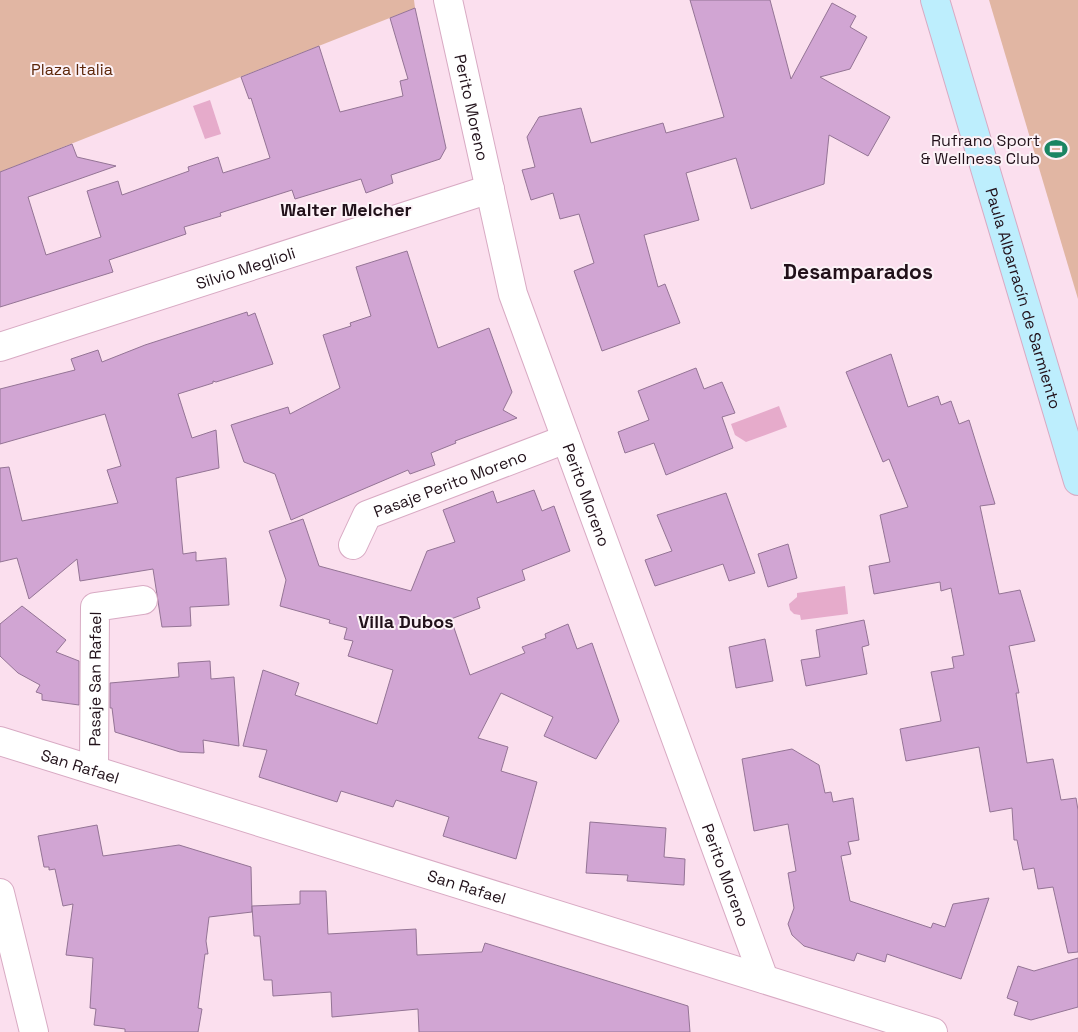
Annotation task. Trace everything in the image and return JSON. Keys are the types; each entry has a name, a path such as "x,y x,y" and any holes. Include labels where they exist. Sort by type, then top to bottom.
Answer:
{"main road":[{"name":"Paula Albarracín de Sarmiento","path":"935,0 1078,481"}],"street":[{"name":"Perito Moreno","path":"448,0 513,294 764,979"},
{"name":"Silvio Meglioli","path":"0,347 490,189"},
{"name":"Pasaje Perito Moreno","path":"353,545 367,515 566,439"},
{"name":"Pasaje San Rafael","path":"94,770 95,607 143,600"},
{"name":"San Rafael","path":"0,741 933,1032"},
{"path":"0,894 34,1032"}],"green space":[{"name":"Plaza Italia","path":"0,0 414,0 415,8 0,172"},
{"name":"Rufrano Sport & Wellness Club","path":"989,0 1078,0 1078,299"}],"shaded area":[{"path":"210,100 221,134 205,139 193,106"},
{"path":"779,406 787,427 746,442 735,435 731,424"},
{"path":"845,586 848,614 801,620 800,615 794,614 790,610 789,604 797,597 797,593"}],"building":[{"path":"690,0 770,0 791,79 832,3 856,16 850,27 867,37 850,69 820,77 890,117 868,156 829,135 824,184 751,209 736,158 686,173 699,220 644,235 658,287 665,284 680,323 602,351 574,271 594,263 579,214 560,219 553,193 531,200 522,170 535,167 527,137 539,117 581,108 591,143 663,123 666,133 724,117"},
{"path":"415,8 446,148 440,159 391,175 393,183 366,193 361,179 295,199 292,190 220,213 221,216 184,227 186,234 109,260 113,272 0,307 0,172 72,144 77,157 116,166 28,197 46,255 101,237 87,191 118,181 122,195 189,171 188,167 218,157 223,173 270,158 251,98 249,99 241,77 319,46 340,112 403,96 400,81 408,79 390,18"},
{"path":"407,251 438,348 489,328 512,392 503,410 517,418 455,441 456,443 431,453 435,465 410,474 408,470 291,520 275,474 244,462 231,425 288,407 290,414 340,388 323,335 351,326 350,323 371,316 356,267"},
{"path":"247,312 248,316 255,313 273,364 216,382 213,381 213,383 178,394 192,438 216,430 219,468 176,478 183,554 196,552 196,561 226,558 229,605 190,607 191,626 162,627 153,569 80,581 77,559 29,599 17,558 0,562 0,468 9,467 22,521 118,503 107,470 121,466 105,414 0,444 0,389 75,370 71,359 98,350 102,362 145,345"},
{"path":"891,354 908,407 938,396 941,405 951,401 959,424 969,420 995,504 980,506 999,594 1020,590 1035,641 1009,646 1019,693 1016,693 1027,763 1053,759 1061,800 1076,798 1078,810 1078,952 1068,953 1053,887 1038,889 1034,868 1023,870 1017,840 1014,840 1012,808 990,812 979,747 906,761 900,729 941,721 931,672 954,668 952,657 964,655 951,588 941,591 940,582 874,594 869,566 890,562 880,515 908,507 889,459 883,462 846,372"},
{"path":"696,368 704,389 722,382 735,413 722,417 733,448 666,475 654,443 625,453 618,432 649,420 638,391"},
{"path":"534,490 542,511 554,506 570,551 522,570 525,580 477,598 480,608 451,619 470,675 525,653 522,647 546,638 545,634 568,624 577,649 592,643 619,721 596,759 544,736 553,717 501,693 478,738 508,747 501,771 537,782 516,859 443,836 449,817 396,800 393,807 341,791 337,802 259,777 267,750 243,746 263,670 299,683 295,695 377,724 393,670 348,656 353,641 344,639 347,628 329,623 330,620 280,606 286,580 269,531 303,519 319,566 411,591 427,551 455,542 443,510 493,491 497,503"},
{"path":"726,493 755,573 729,581 723,564 655,586 645,560 672,551 657,515"},
{"path":"788,544 797,578 768,587 758,554"},
{"path":"22,606 66,640 56,652 79,661 79,705 42,700 42,694 36,692 40,685 18,673 0,656 0,624"},
{"path":"864,620 869,645 862,647 867,674 806,686 801,660 820,657 816,630"},
{"path":"765,639 773,681 736,688 729,647"},
{"path":"210,661 211,679 234,677 239,746 203,740 204,753 180,752 115,732 112,708 110,708 110,683 179,677 178,663"},
{"path":"792,749 819,765 825,793 831,792 833,802 853,798 859,840 848,842 851,854 841,856 850,901 931,928 933,923 945,927 953,904 989,898 961,979 887,954 885,962 857,953 854,961 804,946 792,935 788,924 794,908 788,873 796,871 788,824 754,831 742,759"},
{"path":"590,822 666,828 664,857 685,859 684,885 627,881 628,875 586,873"},
{"path":"97,825 103,856 179,845 251,867 252,912 209,917 206,941 208,954 205,954 198,1008 202,1009 198,1032 125,1032 125,1029 94,1025 96,1009 90,1008 93,958 66,955 73,904 63,906 55,869 49,870 49,867 44,867 38,836"},
{"path":"300,891 326,891 328,934 416,929 417,955 482,952 485,943 688,1006 690,1032 419,1032 418,1009 332,1017 331,992 273,996 272,980 264,980 260,936 254,936 252,906 300,904"},
{"path":"1078,958 1078,1007 1031,1020 1014,1015 1018,1002 1007,998 1018,966 1034,971"}],"place":[{"name":"Rufrano Sport & Wellness Club","path":"1056,149"}],"district":[{"name":"Walter Melcher","path":"346,210"},
{"name":"Desamparados","path":"858,272"},
{"name":"Villa Dubos","path":"406,622"}]}
